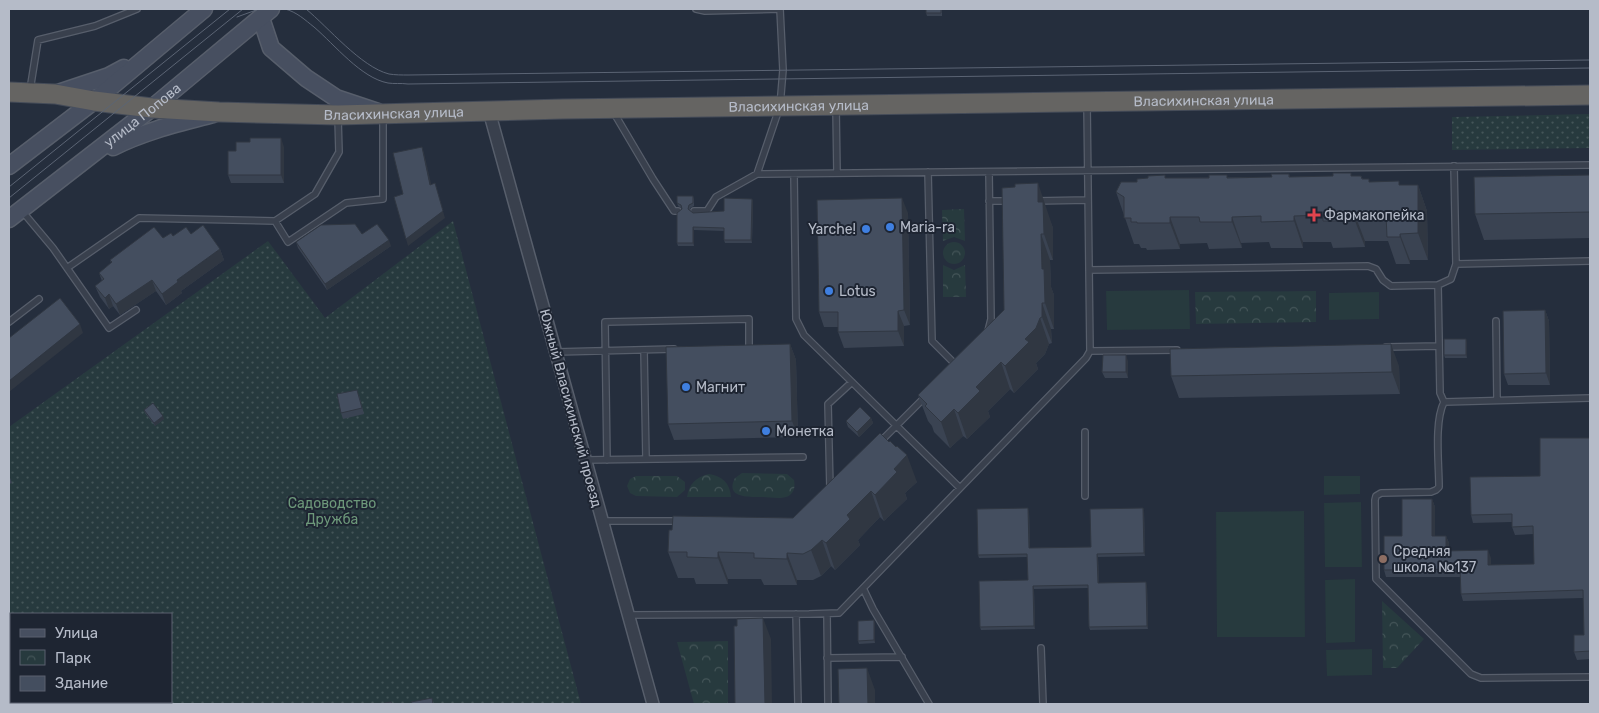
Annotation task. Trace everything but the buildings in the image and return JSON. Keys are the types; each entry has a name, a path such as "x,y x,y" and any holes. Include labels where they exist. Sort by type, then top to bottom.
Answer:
{"highway":[{"name":"Власихинская улица","path":"9,92 55,94 152,108 338,115 1087,101 1590,95"}],"main road":[{"path":"9,166 94,101 204,9"},
{"path":"266,13 271,48 306,78 336,98 383,113"},
{"name":"улица Попова","path":"15,214 152,108 266,13"},
{"path":"55,94 109,76 161,44"},
{"path":"80,163 128,139 219,112"}],"street":[{"name":"Южный Власихинский проезд","path":"489,111 653,704"}],"lane":[{"path":"30,92 38,40 95,26 137,9"},
{"path":"696,9 705,11 780,9 783,70 780,106 757,174"},
{"path":"628,615 827,614 838,612 1086,358 1090,351 1087,101"},
{"path":"836,106 837,173"},
{"path":"611,109 674,211 678,211"},
{"path":"275,221 288,242 346,202 383,199 383,113"},
{"path":"67,268 139,218 275,221 315,194 339,152 338,115"},
{"path":"694,211 707,211 716,197 757,174 1590,165"},
{"path":"1089,270 1368,266 1376,269 1383,280 1391,286 1438,285 1451,279 1456,264 1454,166"},
{"path":"928,172 932,340 957,366"},
{"path":"987,336 991,319 989,172"},
{"path":"794,174 796,319 804,335 960,488"},
{"path":"1027,201 1088,200"},
{"path":"989,201 1018,201"},
{"path":"15,214 67,268 110,328 136,310"},
{"path":"1456,264 1590,261"},
{"path":"1438,285 1440,394 1444,402 1439,423 1439,487 1432,492 1381,493 1376,496 1376,579 1470,674 1481,678 1590,677"},
{"path":"9,322 39,299"},
{"path":"607,460 605,322 749,319 749,348"},
{"path":"1496,321 1497,400"},
{"path":"1382,347 1439,346"},
{"path":"740,348 757,347"},
{"path":"556,352 682,349"},
{"path":"644,350 646,459"},
{"path":"1090,351 1180,350"},
{"path":"950,373 962,360"},
{"path":"830,491 828,404 852,382"},
{"path":"876,446 928,394"},
{"path":"1444,402 1590,398"},
{"path":"1085,432 1085,496"},
{"path":"585,460 803,457"},
{"path":"823,498 836,485"},
{"path":"602,521 685,521"},
{"path":"863,588 929,704"},
{"path":"796,614 798,704"},
{"path":"827,614 828,704"},
{"path":"1041,648 1043,704"},
{"path":"827,658 902,657"}],"green space":[{"path":"1590,114 1590,148 1452,150 1452,117"},
{"path":"964,209 965,241 954,237 943,241 942,210"},
{"name":"Садоводство Дружба","path":"453,221 581,704 9,704 9,427 268,241 325,318"},
{"path":"950,242 958,242 965,249 965,257 958,264 950,264 943,257 943,249"},
{"path":"943,265 954,270 965,265 966,297 943,297"},
{"path":"1189,290 1190,329 1107,330 1106,291"},
{"path":"1316,291 1316,322 1196,324 1195,292"},
{"path":"1379,292 1379,319 1329,320 1329,293"},
{"path":"742,473 787,474 794,480 794,490 787,497 781,498 740,495 733,490 733,485 735,478"},
{"path":"709,474 718,476 727,484 731,497 687,497 689,488 694,482 700,477"},
{"path":"636,476 677,476 685,482 685,490 677,497 636,496 630,493 627,486 630,479"},
{"path":"1324,476 1360,476 1360,494 1324,495"},
{"path":"1361,502 1362,567 1325,567 1324,503"},
{"path":"1304,511 1305,637 1217,637 1216,512"},
{"path":"1355,579 1355,642 1326,643 1325,580"},
{"path":"1382,601 1424,639 1397,668 1383,668"},
{"path":"728,641 728,704 694,704 677,642"},
{"path":"1372,649 1372,675 1327,676 1326,650"}],"tram line":[{"path":"9,187 230,9"},
{"path":"9,198 243,9"},
{"path":"237,17 259,9"},
{"path":"285,9 304,19 368,75 388,83 408,84 1590,68"},
{"path":"306,9 345,46 367,63 378,70 398,75 1590,60"}],"place":[{"name":"Фармакопейка","path":"1314,215"},
{"name":"Maria-ra","path":"890,227"},
{"name":"Yarche!","path":"866,229"},
{"name":"Lotus","path":"829,291"},
{"name":"Магнит","path":"686,387"},
{"name":"Монетка","path":"766,431"},
{"name":"Средняя школа №137","path":"1383,559"}]}
